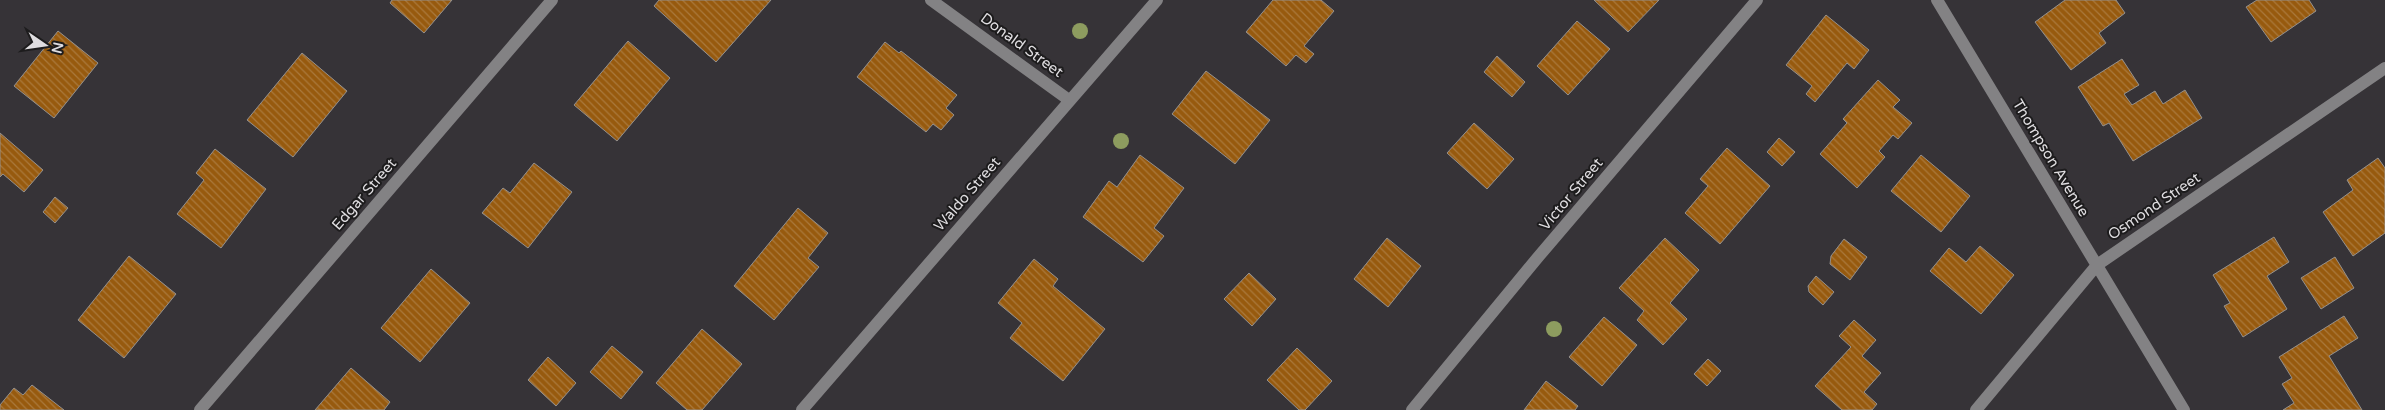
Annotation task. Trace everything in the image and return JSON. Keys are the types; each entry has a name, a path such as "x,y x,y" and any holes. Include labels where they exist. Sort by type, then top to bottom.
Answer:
{"street":[{"name":"Edgar Street","path":"200,410 552,0"},
{"name":"Donald Street","path":"931,0 1069,100"},
{"name":"Waldo Street","path":"802,410 1157,0"},
{"name":"Victor Street","path":"1412,410 1539,256 1757,0"},
{"name":"Thompson Avenue","path":"1937,0 2184,410"},
{"name":"Osmond Street","path":"1976,410 2097,265 2385,68"}],"building":[{"path":"392,0 452,0 424,33 390,3"},
{"path":"659,0 771,0 716,62 654,6"},
{"path":"1273,0 1321,0 1334,11 1304,46 1314,54 1306,63 1296,55 1286,66 1246,32"},
{"path":"1594,0 1659,0 1628,32"},
{"path":"2065,0 2116,0 2125,13 2099,33 2106,43 2071,70 2035,22"},
{"path":"2257,0 2309,0 2316,11 2271,42 2246,7"},
{"path":"1826,15 1869,50 1854,69 1847,63 1815,102 1806,94 1812,86 1786,65"},
{"path":"1577,21 1610,49 1568,95 1537,66"},
{"path":"58,31 98,63 54,118 14,86"},
{"path":"628,41 670,78 617,141 574,105"},
{"path":"885,42 899,53 901,51 957,95 946,108 954,115 941,130 933,124 926,132 857,77"},
{"path":"302,53 347,91 293,157 247,120"},
{"path":"1497,56 1525,82 1512,97 1484,72"},
{"path":"2122,59 2139,85 2124,94 2132,105 2155,91 2163,104 2185,90 2202,118 2133,161 2109,123 2103,126 2078,87"},
{"path":"1206,71 1270,120 1235,164 1172,114"},
{"path":"1878,80 1900,100 1893,107 1912,123 1898,139 1893,135 1879,151 1885,157 1857,188 1820,154 1847,123 1843,119"},
{"path":"1474,123 1514,159 1487,189 1447,153"},
{"path":"0,133 43,170 24,192 3,174 0,177"},
{"path":"1779,138 1795,152 1782,166 1767,152"},
{"path":"1727,148 1770,186 1720,244 1685,213 1708,186 1700,179"},
{"path":"215,149 266,189 221,248 177,214 204,180 196,173"},
{"path":"1140,155 1184,188 1154,228 1164,236 1143,262 1083,217 1109,181 1117,187"},
{"path":"1921,155 1970,196 1941,232 1891,191"},
{"path":"2378,158 2385,168 2385,233 2353,256 2323,212 2353,190 2347,180"},
{"path":"534,163 572,192 528,248 482,213 503,188 510,193"},
{"path":"55,197 68,208 55,223 43,212"},
{"path":"798,208 828,233 808,258 819,267 774,320 734,286"},
{"path":"2274,237 2289,262 2267,276 2287,309 2243,337 2224,306 2230,303 2213,275"},
{"path":"1387,238 1421,266 1388,307 1354,279"},
{"path":"1665,238 1699,270 1670,303 1687,319 1663,345 1637,320 1644,311 1619,288"},
{"path":"1844,239 1867,257 1850,280 1830,264 1831,256"},
{"path":"1980,246 2014,275 1981,314 1930,271 1949,248 1966,262"},
{"path":"129,256 176,294 124,358 78,320"},
{"path":"2335,257 2354,288 2321,309 2301,278"},
{"path":"1034,259 1058,279 1053,286 1105,329 1063,381 1010,338 1022,323 998,303"},
{"path":"431,269 470,303 420,362 381,328"},
{"path":"1249,273 1276,299 1252,326 1224,299"},
{"path":"1816,276 1834,292 1823,305 1809,292 1808,286"},
{"path":"2344,316 2358,338 2329,356 2362,410 2283,410 2294,403 2282,384 2292,378 2279,357"},
{"path":"1604,317 1637,345 1602,386 1569,357"},
{"path":"1854,320 1876,340 1862,356 1881,373 1864,392 1877,404 1872,410 1842,410 1815,386 1851,347 1839,336"},
{"path":"702,329 742,364 702,410 687,410 656,383"},
{"path":"612,346 643,372 621,399 590,372"},
{"path":"1297,348 1332,381 1305,410 1299,410 1267,380"},
{"path":"548,357 576,383 556,406 528,380"},
{"path":"1708,359 1721,371 1707,386 1694,374"},
{"path":"351,368 390,402 384,410 315,410"},
{"path":"1546,381 1578,406 1575,410 1524,410"},
{"path":"32,385 64,410 0,410 0,405 14,388 23,395"}]}
